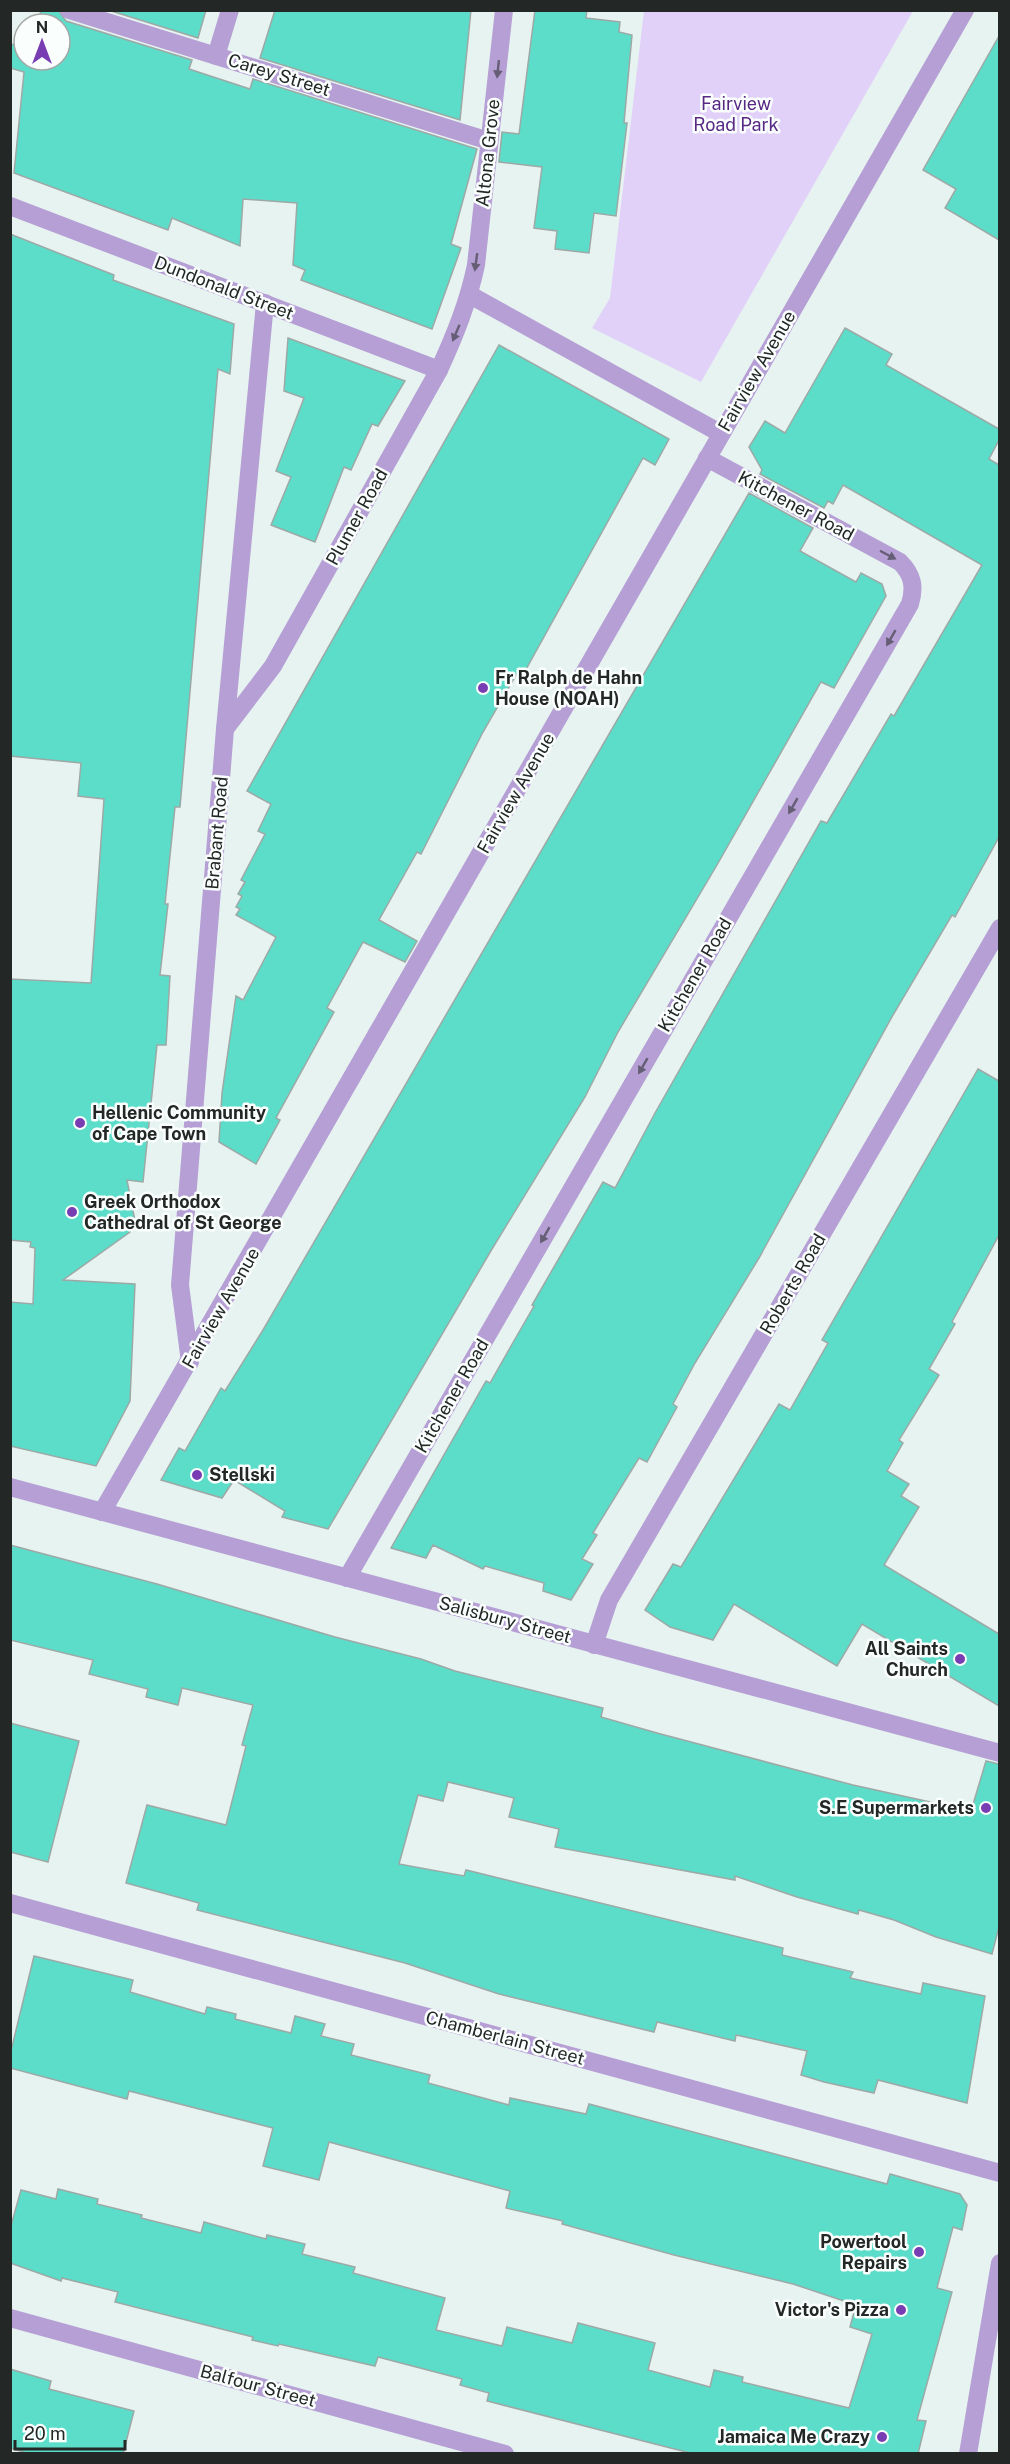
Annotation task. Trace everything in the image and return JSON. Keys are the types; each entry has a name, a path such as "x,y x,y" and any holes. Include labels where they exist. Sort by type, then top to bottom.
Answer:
{"street":[{"name":"Carey Street","path":"69,10 489,141"},
{"path":"216,56 230,10"},
{"name":"Altona Grove","path":"470,295 476,265 504,10"},
{"name":"Fairview Avenue","path":"102,1512 965,10"},
{"name":"Dundonald Street","path":"10,206 439,370"},
{"path":"470,295 720,434"},
{"name":"Plumer Road","path":"225,729 273,666 439,370 458,329 470,295"},
{"name":"Brabant Road","path":"190,1362 180,1285 225,729 265,303"},
{"name":"Kitchener Road","path":"346,1578 910,604 913,585 910,572 900,562 707,458"},
{"name":"Roberts Road","path":"594,1645 609,1600 999,928"},
{"name":"Salisbury Street","path":"10,1487 999,1753"},
{"name":"Chamberlain Street","path":"10,1903 999,2173"},
{"path":"968,2454 999,2263"},
{"name":"Balfour Street","path":"10,2318 505,2454"}],"green space":[{"name":"Fairview Road Park","path":"644,11 913,11 701,382 592,328 610,298"}],"building":[{"path":"41,10 58,10 59,12 41,12"},
{"path":"108,10 206,10 198,38"},
{"path":"275,10 471,10 460,120 260,58"},
{"path":"535,10 587,10 586,18 620,22 619,32 632,35 624,123 627,123 616,216 594,213 589,253 555,249 557,231 534,228 542,167 499,162 502,132 519,134"},
{"path":"72,23 192,60 189,69 250,89 253,79 477,149 451,244 461,248 432,329 301,280 305,270 293,265 297,203 243,199 240,246 172,218 168,230 14,173 24,72 72,72"},
{"path":"999,36 999,240 945,208 956,189 923,170"},
{"path":"10,44 12,44 12,69 10,68"},
{"path":"10,234 114,275 113,280 234,324 230,374 218,369 180,807 175,807 165,904 168,904 160,975 170,976 166,1045 157,1045 143,1182 127,1180 135,1221 130,1232 63,1280 135,1284 130,1401 96,1466 10,1446 10,1302 33,1304 35,1248 30,1247 31,1242 10,1240 10,979 91,983 104,799 78,796 81,763 10,756"},
{"path":"845,328 892,354 886,365 999,429 999,440 989,459 999,465 999,837 955,917 952,915 893,1015 759,1258 695,1363 673,1404 677,1407 647,1462 639,1458 593,1533 597,1535 582,1559 593,1564 571,1600 543,1591 544,1583 485,1566 483,1569 433,1545 426,1558 391,1548 486,1381 490,1383 603,1182 615,1188 655,1113 821,821 827,823 891,714 894,716 982,565 843,485 833,504 828,501 824,508 760,474 762,470 749,447 765,421 785,433"},
{"path":"288,338 405,381 378,426 372,424 351,470 344,467 315,542 271,525 291,477 276,471 304,398 284,391"},
{"path":"499,345 669,439 655,465 643,458 524,673 519,670 483,732 421,854 417,852 379,920 417,941 405,962 363,942 327,1008 334,1012 276,1118 280,1120 256,1164 219,1142 222,1093 236,996 243,1000 276,937 236,915 240,909 236,907 242,896 238,894 245,882 241,880 265,834 258,831 271,804 247,791"},
{"path":"749,493 813,528 800,551 856,582 861,573 882,584 886,596 834,688 821,682 717,865 618,1032 585,1097 492,1249 328,1529 282,1517 285,1511 234,1480 222,1498 161,1480 179,1448 185,1451 221,1388 225,1391 263,1330"},
{"path":"978,1069 999,1081 999,1235 952,1322 955,1324 929,1369 939,1375 899,1440 903,1443 887,1471 909,1484 901,1496 919,1507 884,1565 999,1634 999,1706 862,1624 837,1666 734,1604 713,1640 670,1627 645,1610 673,1564 681,1567 779,1404 790,1410 828,1343 822,1340"},
{"path":"10,1545 157,1584 335,1637 421,1659 455,1671 603,1708 601,1717 853,1785 971,1811 986,1761 999,1764 999,1927 992,1954 936,1937 894,1920 859,1910 858,1914 735,1876 735,1880 555,1847 559,1829 509,1817 514,1798 448,1782 443,1801 418,1795 399,1864 464,1876 466,1870 783,1948 782,1955 853,1972 850,1978 921,1994 923,1983 985,1996 967,2103 878,2080 874,2093 824,2082 801,2075 807,2051 736,2035 735,2041 657,2022 654,2032 499,1994 405,1963 197,1910 199,1903 126,1883 147,1805 226,1825 246,1746 242,1745 253,1705 182,1688 178,1705 146,1697 148,1689 89,1674 93,1660 10,1640"},
{"path":"10,1723 79,1741 48,1862 10,1852"},
{"path":"34,1956 133,1980 130,1992 205,2014 207,2007 236,2014 235,2019 291,2033 295,2016 325,2024 321,2036 354,2044 351,2055 430,2075 428,2083 509,2105 510,2098 586,2114 589,2104 887,2184 890,2174 960,2194 967,2205 962,2230 953,2227 937,2288 952,2292 917,2420 926,2421 918,2454 694,2454 487,2401 489,2393 460,2385 462,2379 378,2357 375,2366 252,2340 253,2337 115,2302 118,2292 62,2278 61,2281 10,2263 10,2229 21,2190 56,2199 58,2189 98,2199 97,2204 142,2215 141,2218 201,2233 204,2222 266,2239 267,2235 305,2244 302,2254 355,2267 353,2273 445,2298 436,2330 502,2346 507,2327 572,2343 578,2323 655,2343 648,2370 710,2387 714,2370 743,2377 742,2382 849,2408 872,2334 850,2327 856,2305 793,2284 674,2255 562,2224 563,2221 506,2208 510,2191 329,2142 319,2180 263,2166 273,2128 129,2091 127,2099 10,2068 10,2055"},
{"path":"10,2369 51,2381 49,2389 134,2411 123,2454 30,2454 10,2448"}],"place":[{"name":"Fr Ralph de Hahn House (NOAH)","path":"483,688"},
{"name":"Hellenic Community of Cape Town","path":"80,1123"},
{"name":"Greek Orthodox Cathedral of St George","path":"72,1212"},
{"name":"Stellski","path":"197,1475"},
{"name":"All Saints Church","path":"960,1659"},
{"name":"S.E Supermarkets","path":"986,1808"},
{"name":"Powertool Repairs","path":"919,2252"},
{"name":"Victor's Pizza","path":"901,2310"},
{"name":"Jamaica Me Crazy","path":"882,2437"}]}
